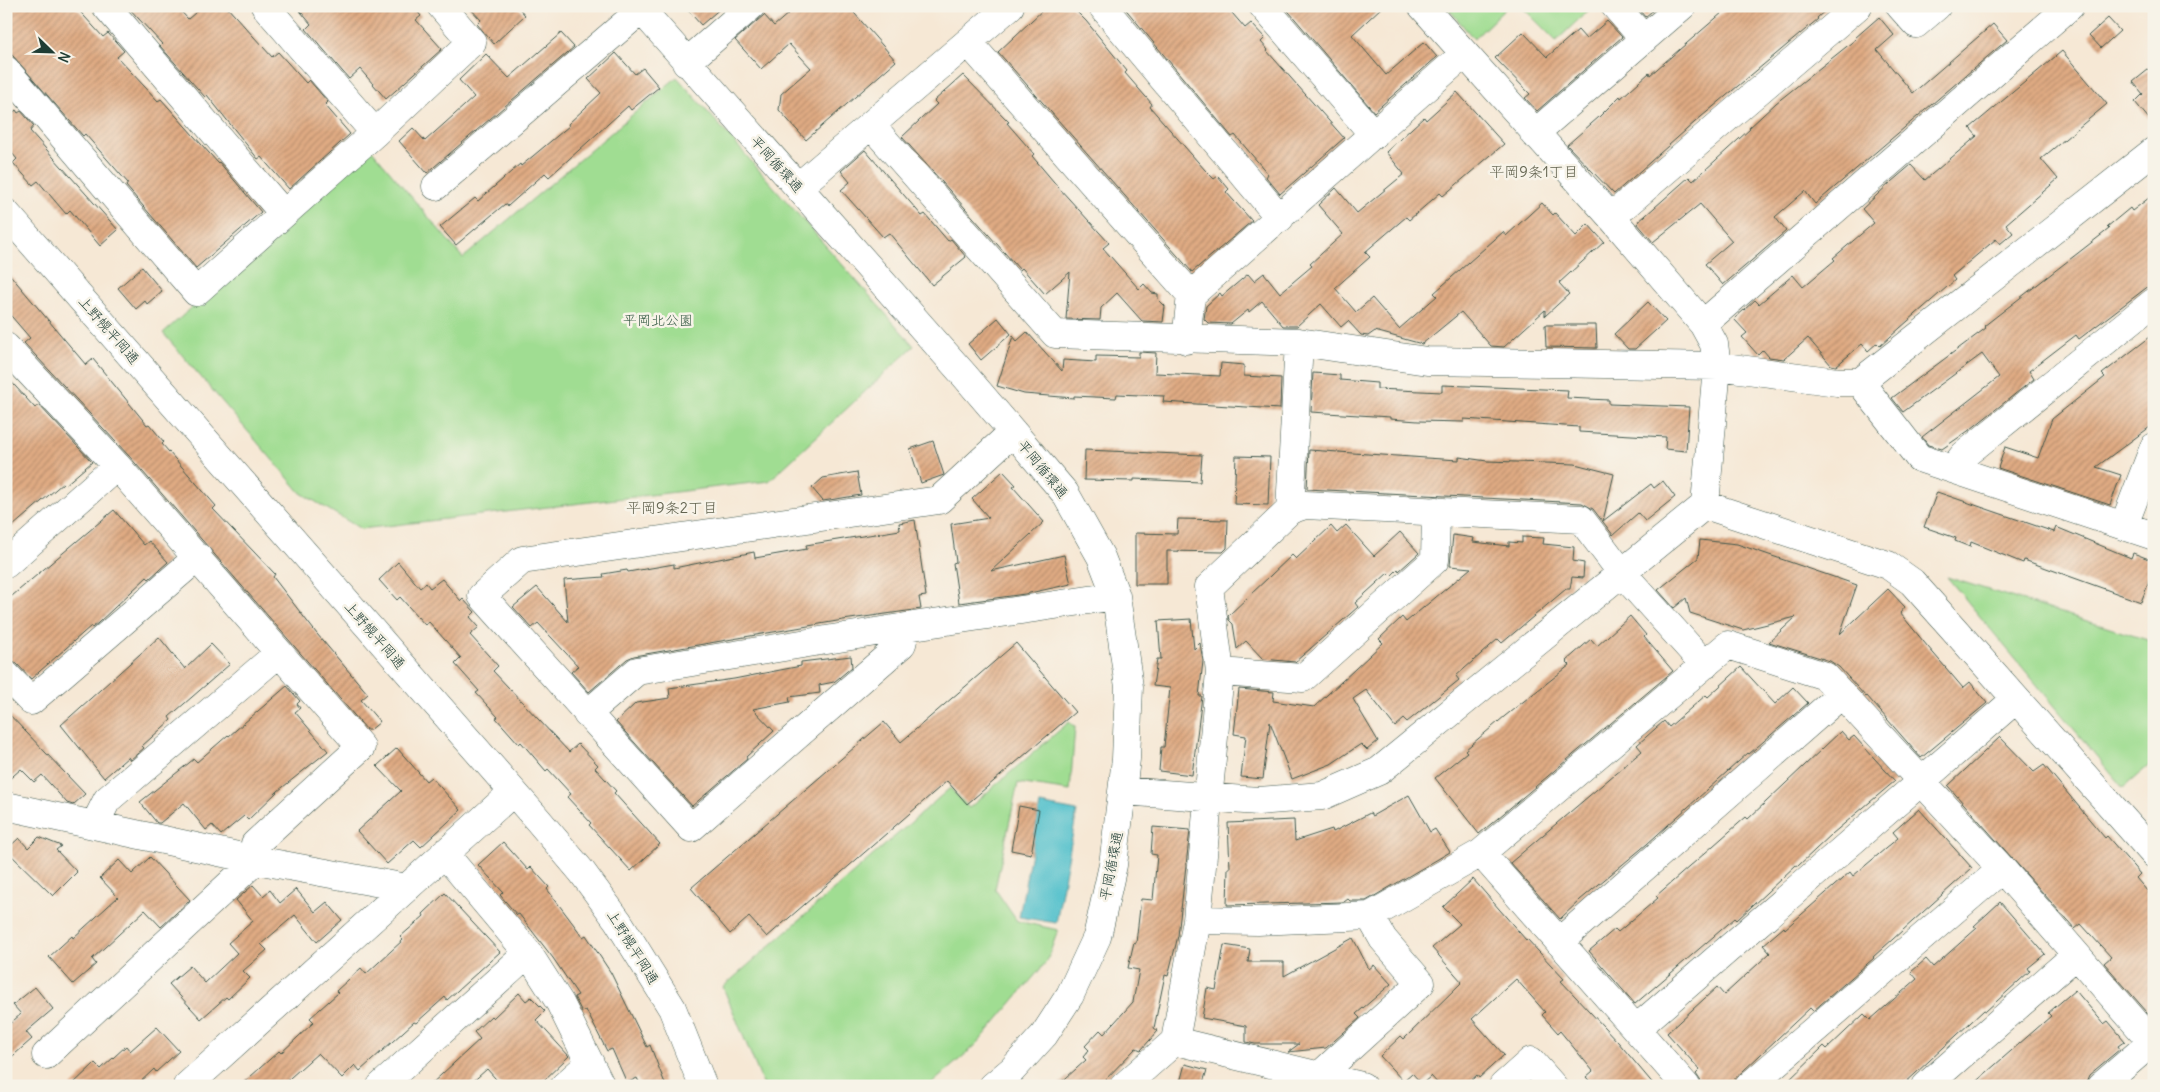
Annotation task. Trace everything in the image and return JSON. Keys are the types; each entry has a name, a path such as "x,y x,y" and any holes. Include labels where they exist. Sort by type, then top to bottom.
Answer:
{"street":[{"path":"106,6 283,214"},
{"path":"265,6 375,133"},
{"path":"6,70 196,292 375,133 472,42 441,6"},
{"path":"686,63 752,6"},
{"path":"798,187 1010,6"},
{"path":"1102,6 1280,218"},
{"path":"1263,6 1374,135"},
{"path":"1123,791 1258,801 1322,796 1379,771 1705,505 1717,366 1714,344 1703,324 1611,217 1534,134 1422,6"},
{"path":"1615,6 1644,39"},
{"path":"1534,134 1682,6"},
{"path":"1611,217 1858,6"},
{"path":"1900,6 1916,24 1936,6"},
{"path":"1703,324 2070,6"},
{"path":"436,186 640,8"},
{"name":"平岡循環通","path":"640,8 686,63 798,187 1065,493 1101,556 1116,596 1129,687 1123,791 1113,865 1097,936 1070,995 1044,1035 1012,1070 994,1086"},
{"path":"968,42 1191,296"},
{"path":"1186,340 1191,296 1463,54"},
{"path":"871,125 1055,334 1186,340 1299,342 1426,361 1717,366 1837,382 1860,382 2154,151"},
{"name":"上野幌平岡通","path":"6,213 582,872 618,921 672,1008 703,1086"},
{"path":"1952,469 1964,455 2154,302"},
{"path":"1290,510 1299,342"},
{"path":"8,353 117,466 198,557 360,748 255,844 256,860"},
{"path":"1860,382 1919,458 2154,536"},
{"path":"906,627 902,644 691,828 586,714 482,596 522,560 939,500 1013,432"},
{"path":"2124,525 2154,447"},
{"path":"6,564 117,466"},
{"path":"1124,1086 1175,1041 1197,920 1220,672 1209,587 1290,510 1305,505 1581,519 1622,573 1705,664"},
{"path":"1705,505 1888,565 1912,582 2153,851"},
{"path":"1220,672 1303,678 1435,560 1436,511"},
{"path":"6,675 31,701 198,557"},
{"path":"586,714 637,671 906,627 1116,596"},
{"path":"1197,920 1258,921 1370,916 1481,853 1728,645 1825,676 2002,869 2153,1043 2101,1086"},
{"path":"94,824 107,800 279,653"},
{"path":"1559,942 1842,694"},
{"path":"1636,1029 1920,780 2016,699"},
{"path":"187,1086 513,792"},
{"path":"12,813 94,824 256,860 408,888"},
{"path":"444,853 528,952 560,1003 596,1074 564,1086"},
{"path":"1481,853 1686,1086"},
{"path":"46,1055 256,860"},
{"path":"1749,1086 2002,869"},
{"path":"1314,1081 1421,983 1383,939 1370,916"},
{"path":"380,1086 528,952"},
{"path":"1926,1086 2076,955"},
{"path":"1175,1041 1314,1081 1362,1086"},
{"path":"1503,1086 1531,1061 1553,1086"}],"green space":[{"path":"1446,6 1508,6 1474,39"},
{"path":"1521,6 1593,6 1556,41"},
{"name":"平岡北公園","path":"677,77 914,346 769,481 361,529 301,493 163,333 371,149 463,258"},
{"path":"1947,577 2154,642 2154,761 2123,788"},
{"path":"1069,722 1075,727 1070,791 1018,783 995,889 1017,921 1058,930 1047,961 977,1044 929,1086 764,1086 723,987 950,788 969,808"}],"water":[{"path":"1040,804 1077,811 1056,923 1019,917"}],"building":[{"path":"6,6 75,6 103,37 108,33 124,51 117,57 158,101 161,99 219,162 261,212 196,268 126,186 128,183 85,134 83,136 6,48"},
{"path":"127,6 176,6 188,19 203,6 226,6 272,57 278,52 306,83 309,80 328,102 325,105 350,134 289,189 261,157 258,159 207,95 205,97 160,46 162,44"},
{"path":"296,6 413,6 421,16 416,20 442,49 386,99 360,69 349,79 306,29 311,24"},
{"path":"468,6 517,6 525,15 494,44 477,24 481,20"},
{"path":"684,6 723,6 701,25"},
{"path":"797,6 848,6 896,61 806,140 779,110 781,94 811,68 789,44 761,69 735,40 764,15 774,26"},
{"path":"1047,6 1071,6 1086,21 1127,71 1125,73 1152,104 1150,107 1205,170 1214,179 1218,176 1229,189 1226,192 1252,221 1192,272 998,52"},
{"path":"1123,6 1226,6 1245,28 1251,23 1265,38 1261,42 1267,51 1344,138 1280,194 1266,177 1268,174 1235,135 1232,137"},
{"path":"1284,6 1383,6 1352,35 1386,75 1424,42 1437,57 1374,112"},
{"path":"1636,6 1658,6 1645,17"},
{"path":"1730,6 1830,6 1818,19 1695,122 1614,194 1567,145 1620,96 1621,98 1649,73 1650,75"},
{"path":"1879,17 1894,35 1877,50 1913,93 1993,24 2007,40 1815,204 1805,191 1775,217 1786,231 1723,285 1705,264 1732,241 1700,204 1653,242 1637,223 1689,177 1693,181 1776,103 1856,39"},
{"path":"2108,18 2120,31 2101,48 2089,35"},
{"path":"1607,21 1622,37 1537,111 1525,98 1530,94 1495,58 1523,32 1547,57 1578,30 1586,39"},
{"path":"561,33 574,47 427,173 399,141 413,128 425,141 474,97 459,80 486,54 509,78"},
{"path":"2062,51 2107,104 2041,159 2058,179 2006,224 2013,233 2000,244 1996,239 1952,276 1955,280 1880,346 1877,343 1868,351 1862,344 1836,366 1831,365 1808,338 1784,359 1769,357 1763,350 1758,355 1742,337 1747,333 1734,319 1755,300 1759,304 1793,275 1803,287 1874,223 1862,209 1891,182 1911,165 1925,180 1977,136 1970,128"},
{"path":"616,53 635,74 643,68 659,87 631,110 628,106 549,177 545,173 508,206 505,204 456,245 440,227 475,198 478,201 520,164 521,166 569,126 568,124 601,93 588,79"},
{"path":"2154,65 2154,125 2135,102 2143,94 2133,82"},
{"path":"963,75 1009,122 1007,123 1034,154 1032,156 1109,243 1103,248 1139,289 1144,284 1152,293 1158,294 1158,299 1165,306 1163,322 1142,321 1117,293 1101,308 1100,320 1066,319 1070,272 1045,294 1022,268 1020,270 902,137 937,104 934,101"},
{"path":"1457,92 1504,144 1443,196 1440,193 1409,220 1406,217 1365,252 1370,257 1335,288 1356,312 1372,298 1399,329 1437,296 1434,293 1503,232 1506,236 1542,203 1553,215 1555,213 1576,236 1588,224 1604,242 1559,283 1569,294 1545,316 1545,310 1504,347 1491,346 1461,312 1422,344 1375,331 1368,336 1361,335 1348,321 1341,327 1321,304 1297,326 1283,326 1262,301 1231,324 1208,323 1204,319 1206,306 1220,293 1222,296 1248,274 1254,281 1264,273 1280,293 1312,266 1310,264 1343,234 1318,205 1336,188 1357,213 1404,174 1386,152 1424,117 1426,120"},
{"path":"16,110 18,113 21,111 34,126 30,131 118,230 100,246 70,210 66,214 38,181 33,185 13,163 17,159 6,146 6,118"},
{"path":"865,150 922,216 925,214 948,241 951,239 966,257 932,285 889,233 883,237 841,190 850,182 841,171"},
{"path":"2154,194 2154,282 2079,339 2076,335 2029,371 2034,379 1971,429 1942,449 1928,445 1922,437 1999,377 1982,354 1903,412 1892,398 1986,328 1984,326 2109,229 2107,227 2130,208 2132,211"},
{"path":"142,267 162,291 147,304 145,301 136,309 118,288"},
{"path":"6,270 86,365 93,359 147,425 149,424 164,442 162,444 216,506 213,509 275,574 273,577 317,634 368,694 361,700 380,722 370,730 367,730 129,456 24,343 30,338 6,310"},
{"path":"1648,302 1666,321 1635,349 1628,349 1614,334"},
{"path":"998,318 1011,334 981,360 968,344"},
{"path":"1545,325 1596,325 1597,348 1546,347"},
{"path":"1027,332 1062,371 1063,360 1096,362 1096,356 1139,357 1139,352 1156,353 1155,373 1220,376 1221,363 1244,365 1244,376 1281,378 1280,409 1163,402 1164,396 1117,394 1116,398 1074,396 1074,398 1024,394 997,386 1013,336 1017,341"},
{"path":"2154,334 2154,424 2096,467 2121,475 2110,505 1998,468 2005,447 2038,458 2052,419 2105,377 2102,374"},
{"path":"1313,373 1340,375 1340,380 1377,383 1377,389 1442,392 1442,385 1568,390 1567,398 1609,400 1609,404 1689,407 1686,451 1665,449 1666,437 1579,432 1579,427 1464,419 1464,422 1418,421 1390,419 1390,417 1311,412"},
{"path":"6,376 35,408 39,405 92,462 65,485 63,483 6,532"},
{"path":"933,441 944,475 921,483 910,449"},
{"path":"1085,450 1202,455 1200,482 1134,479 1134,481 1084,480"},
{"path":"1309,450 1459,460 1459,457 1487,461 1575,464 1614,474 1603,521 1651,484 1654,488 1663,481 1675,497 1645,521 1638,513 1613,535 1593,509 1582,503 1307,489"},
{"path":"1236,456 1270,457 1268,505 1234,504"},
{"path":"1003,471 1016,485 1013,487 1044,522 991,571 1064,555 1071,584 1025,594 959,603 953,563 956,562 951,524 989,518 972,499"},
{"path":"857,472 861,495 823,501 812,488 823,478"},
{"path":"1937,492 2054,532 2056,527 2131,558 2133,553 2154,561 2154,569 2141,602 2024,560 2023,563 1971,542 1970,547 1955,541 1956,538 1924,527"},
{"path":"114,510 144,545 149,541 168,562 149,579 147,577 98,623 92,628 91,626 31,679 17,664 6,657 6,601"},
{"path":"1178,519 1228,520 1227,548 1223,552 1167,551 1167,584 1135,584 1135,533 1177,534"},
{"path":"915,520 926,596 919,597 921,609 843,620 634,656 627,659 589,692 571,672 578,666 538,623 532,628 513,607 537,587 568,622 564,580 604,577 603,574 627,570 628,572 674,564 674,568 754,552 755,558 807,549 806,545 900,530 899,523"},
{"path":"1346,525 1374,556 1400,532 1419,553 1399,571 1398,569 1391,576 1388,573 1355,603 1358,607 1295,662 1263,659 1246,641 1237,649 1233,624 1228,616 1292,555 1296,559 1331,526 1337,533"},
{"path":"1453,535 1474,538 1473,542 1509,546 1509,542 1522,543 1522,537 1544,538 1543,544 1574,547 1573,561 1584,563 1583,578 1572,577 1570,589 1566,589 1502,643 1498,639 1456,676 1459,680 1407,722 1404,719 1395,727 1366,690 1353,699 1378,741 1367,750 1361,744 1331,764 1292,779 1270,722 1263,779 1241,777 1246,736 1234,734 1239,689 1274,692 1273,701 1314,707 1383,643 1379,639 1402,617 1406,622 1471,568 1450,566"},
{"path":"1700,540 1737,544 1857,585 1840,634 1888,589 1905,607 1900,613 1963,688 1970,682 1987,703 1921,758 1839,667 1830,661 1769,642 1796,617 1743,630 1690,613 1686,598 1674,608 1658,590 1698,558"},
{"path":"398,562 420,588 426,583 430,588 442,579 461,601 463,599 475,612 470,617 479,627 470,635 498,666 493,671 569,752 578,744 598,765 595,768 616,791 614,793 660,844 631,871 589,825 591,823 567,797 571,794 548,769 546,771 521,742 519,744 476,693 479,691 455,664 461,658 429,622 425,625 400,597 397,600 379,580"},
{"path":"1630,616 1646,635 1644,637 1673,671 1479,834 1435,778 1467,752 1465,750 1505,716 1570,665 1566,661 1591,639 1597,646"},
{"path":"1191,619 1194,649 1200,643 1203,661 1199,696 1202,696 1192,775 1159,771 1161,747 1164,747 1170,688 1153,686 1157,659 1161,659 1158,621"},
{"path":"159,637 185,669 211,644 230,664 169,717 171,720 142,746 144,748 130,760 128,757 104,778 61,725"},
{"path":"1016,643 1075,712 967,804 947,781 767,937 749,917 730,934 691,888 884,722 901,742"},
{"path":"851,656 852,667 834,682 819,685 820,693 789,697 790,702 753,709 774,731 746,757 747,759 692,806 616,722 636,703 670,698 669,688 734,679 801,666 801,662"},
{"path":"1741,667 1775,704 1793,687 1808,703 1748,753 1560,919 1510,863 1642,751 1637,745 1664,721 1669,727 1706,695 1708,697"},
{"path":"287,686 300,701 297,704 300,708 295,712 328,751 278,791 248,820 244,816 221,835 212,825 206,830 184,803 160,823 157,823 140,802 194,759 197,762"},
{"path":"6,711 85,794 73,805 67,803 42,775 34,782 21,769 6,782"},
{"path":"1841,731 1849,740 1854,736 1895,781 1832,834 1798,866 1796,865 1737,920 1735,918 1635,1004 1589,951 1615,929 1618,932 1658,898 1656,896 1746,817 1748,819"},
{"path":"2000,737 2034,772 2044,765 2105,838 2107,836 2140,874 2136,878 2154,899 2154,1020 2104,963 2111,957 2081,924 2075,929 1948,786"},
{"path":"397,748 426,781 431,777 461,810 421,847 414,840 387,864 357,831 401,791 377,766"},
{"path":"1409,795 1430,832 1435,829 1450,852 1366,901 1350,901 1348,899 1344,902 1227,905 1228,868 1230,868 1228,823 1294,820 1295,841 1332,829 1333,832 1370,813 1372,816"},
{"path":"1019,806 1039,810 1031,854 1011,850"},
{"path":"1919,809 1972,868 1813,1011 1810,1008 1727,1086 1704,1086 1696,1074 1700,1070 1667,1033 1717,987 1724,995 1770,953 1763,945 1784,927 1785,929 1850,872 1853,876 1898,838 1893,832"},
{"path":"1153,827 1190,830 1178,936 1168,976 1165,975 1154,1028 1158,1031 1141,1050 1136,1048 1099,1086 1057,1086 1086,1060 1083,1057 1089,1050 1085,1046 1100,1030 1104,1034 1133,1002 1139,970 1128,968 1134,942 1136,943 1141,899 1153,900 1157,855 1151,854"},
{"path":"39,837 61,846 56,850 77,872 53,896 6,850 19,838 28,848"},
{"path":"503,842 528,870 531,867 549,887 547,889 583,937 586,935 611,973 647,1047 650,1045 666,1086 641,1086 637,1078 627,1083 612,1049 607,1051 586,1010 582,1012 574,997 578,995 553,958 519,914 517,915 500,895 503,892 478,865"},
{"path":"150,857 190,900 161,927 145,910 92,959 96,964 73,984 49,957 118,897 100,878 119,860 132,874"},
{"path":"1473,879 1526,940 1564,979 1561,981 1618,1042 1655,1086 1594,1086 1586,1077 1593,1071 1560,1031 1558,1033 1542,1015 1545,1012 1516,979 1472,1019 1504,1055 1479,1078 1477,1075 1465,1086 1440,1086 1431,1076 1422,1084 1412,1073 1403,1081 1380,1056 1401,1036 1404,1039 1462,982 1432,948 1460,924 1443,907"},
{"path":"253,885 263,896 270,890 280,903 296,889 315,912 327,902 342,920 317,942 295,915 261,944 267,950 243,971 250,978 228,999 226,997 201,1019 169,984 190,966 205,983 237,953 228,943 253,921 236,900"},
{"path":"445,893 500,952 447,1000 445,997 416,1023 414,1022 360,1071 355,1065 342,1078 318,1053 281,1086 240,1086 279,1051 281,1053 314,1022 310,1018 338,993 336,991 361,968 366,974 403,940 400,937 424,916 423,914"},
{"path":"2000,902 2045,954 2028,968 2030,971 1986,1011 1984,1010 1902,1086 1783,1086 1824,1046 1827,1049 1864,1014 1870,1020 1917,979 1911,972 1926,959 1933,967 1977,928 1974,926"},
{"path":"1353,938 1369,969 1374,965 1391,984 1356,1014 1360,1018 1326,1048 1288,1052 1299,1044 1255,1044 1246,1042 1246,1026 1202,1018 1207,988 1216,990 1224,945 1250,949 1248,962 1284,962 1284,976"},
{"path":"35,987 53,1009 26,1032 32,1039 6,1062 6,1027 21,1014 13,1005"},
{"path":"2075,990 2104,1024 2108,1021 2125,1041 2118,1046 2120,1049 2089,1075 2082,1086 1971,1086 2051,1016 2048,1013"},
{"path":"519,993 526,1001 531,997 545,1011 536,1020 569,1056 538,1086 502,1086 487,1069 468,1086 429,1086 480,1039 474,1032 491,1016 493,1018"},
{"path":"157,1027 179,1051 156,1072 154,1069 136,1086 71,1086 95,1063 101,1069 126,1046 130,1051"},
{"path":"1185,1064 1207,1070 1202,1086 1179,1086"}],"district":[{"name":"平岡9条1丁目","path":"1534,172"},
{"name":"平岡9条2丁目","path":"672,508"}]}
